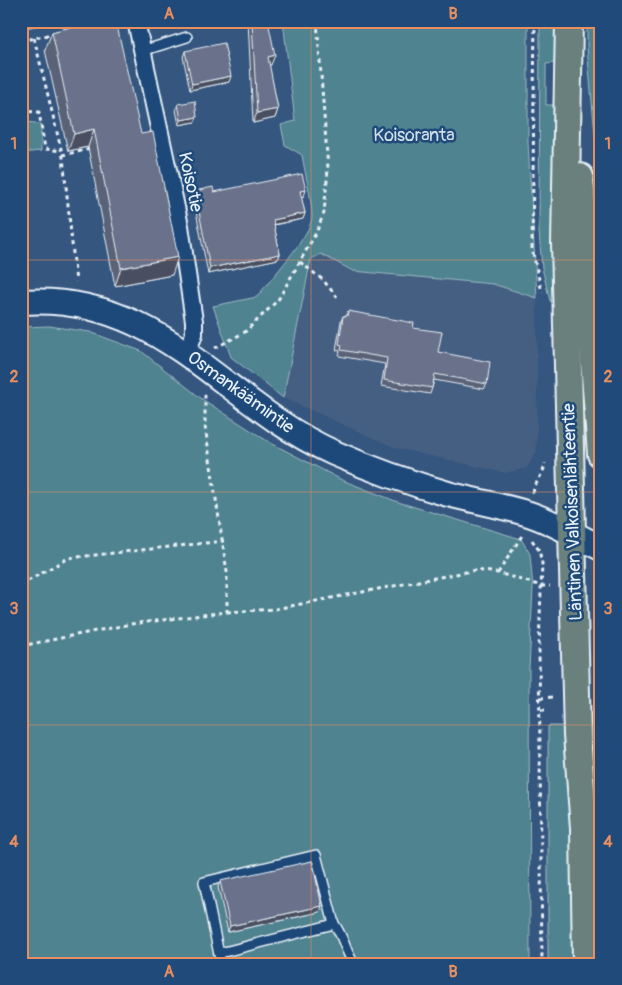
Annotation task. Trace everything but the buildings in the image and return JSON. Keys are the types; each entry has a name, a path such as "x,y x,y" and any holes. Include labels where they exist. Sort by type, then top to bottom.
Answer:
{"main road":[{"name":"Läntinen Valkoisenlähteentie","path":"569,21 565,243 577,735 584,828 586,964"},
{"name":"Läntinen Valkoisenlähteentie","path":"568,59 585,221 601,454"},
{"path":"599,964 601,836"}],"street":[{"name":"Koisotie","path":"136,21 181,235 194,321 194,334 187,352"},
{"name":"Osmankäämintie","path":"21,302 44,300 97,309 124,317 154,331 187,352 253,405 290,429 333,452 527,524 572,534 601,548"},
{"path":"572,534 601,528"}],"lane":[{"path":"101,36 98,24 117,21"},
{"path":"142,51 187,37"},
{"path":"222,964 204,882 316,856 334,924 339,929 346,952 354,964"},
{"path":"220,953 334,924"}],"path":[{"path":"214,348 244,332 262,318 278,300 316,233 324,213 328,169 317,21"},
{"path":"535,21 532,249 543,298"},
{"path":"21,41 62,32"},
{"path":"34,38 62,153 76,290"},
{"path":"21,111 39,112 44,149 62,153 101,147"},
{"path":"300,262 323,280 337,297"},
{"path":"205,392 204,426 224,540 227,572 227,612"},
{"path":"542,964 539,646 542,586 541,555 528,535 527,524 534,486 545,472 546,455"},
{"path":"498,573 527,524"},
{"path":"21,585 68,558 224,540"},
{"path":"21,646 131,624 227,612 275,610 476,570 498,573 542,586"},
{"path":"541,710 548,710"}],"shaded area":[{"path":"321,254 353,271 493,284 537,298 536,453 527,468 505,473 396,448 283,398 311,259"}],"green space":[{"name":"Koisoranta","path":"283,21 528,21 528,142 537,298 493,284 353,271 321,254 311,259 283,398 231,357 213,306 257,297 298,246 310,225 312,217 302,155 285,145 281,125 295,121"},
{"path":"540,21 556,21 555,63 546,64 546,105 555,105 553,302 550,301 542,268 539,232"},
{"path":"587,21 601,21 601,199 587,48"},
{"path":"21,121 41,124 41,151 21,153"},
{"path":"49,326 90,332 141,351 202,399 269,442 342,480 398,502 521,539 530,554 533,588 529,669 530,964 21,964 21,327"},
{"path":"548,726 569,726 578,964 548,964"}]}
